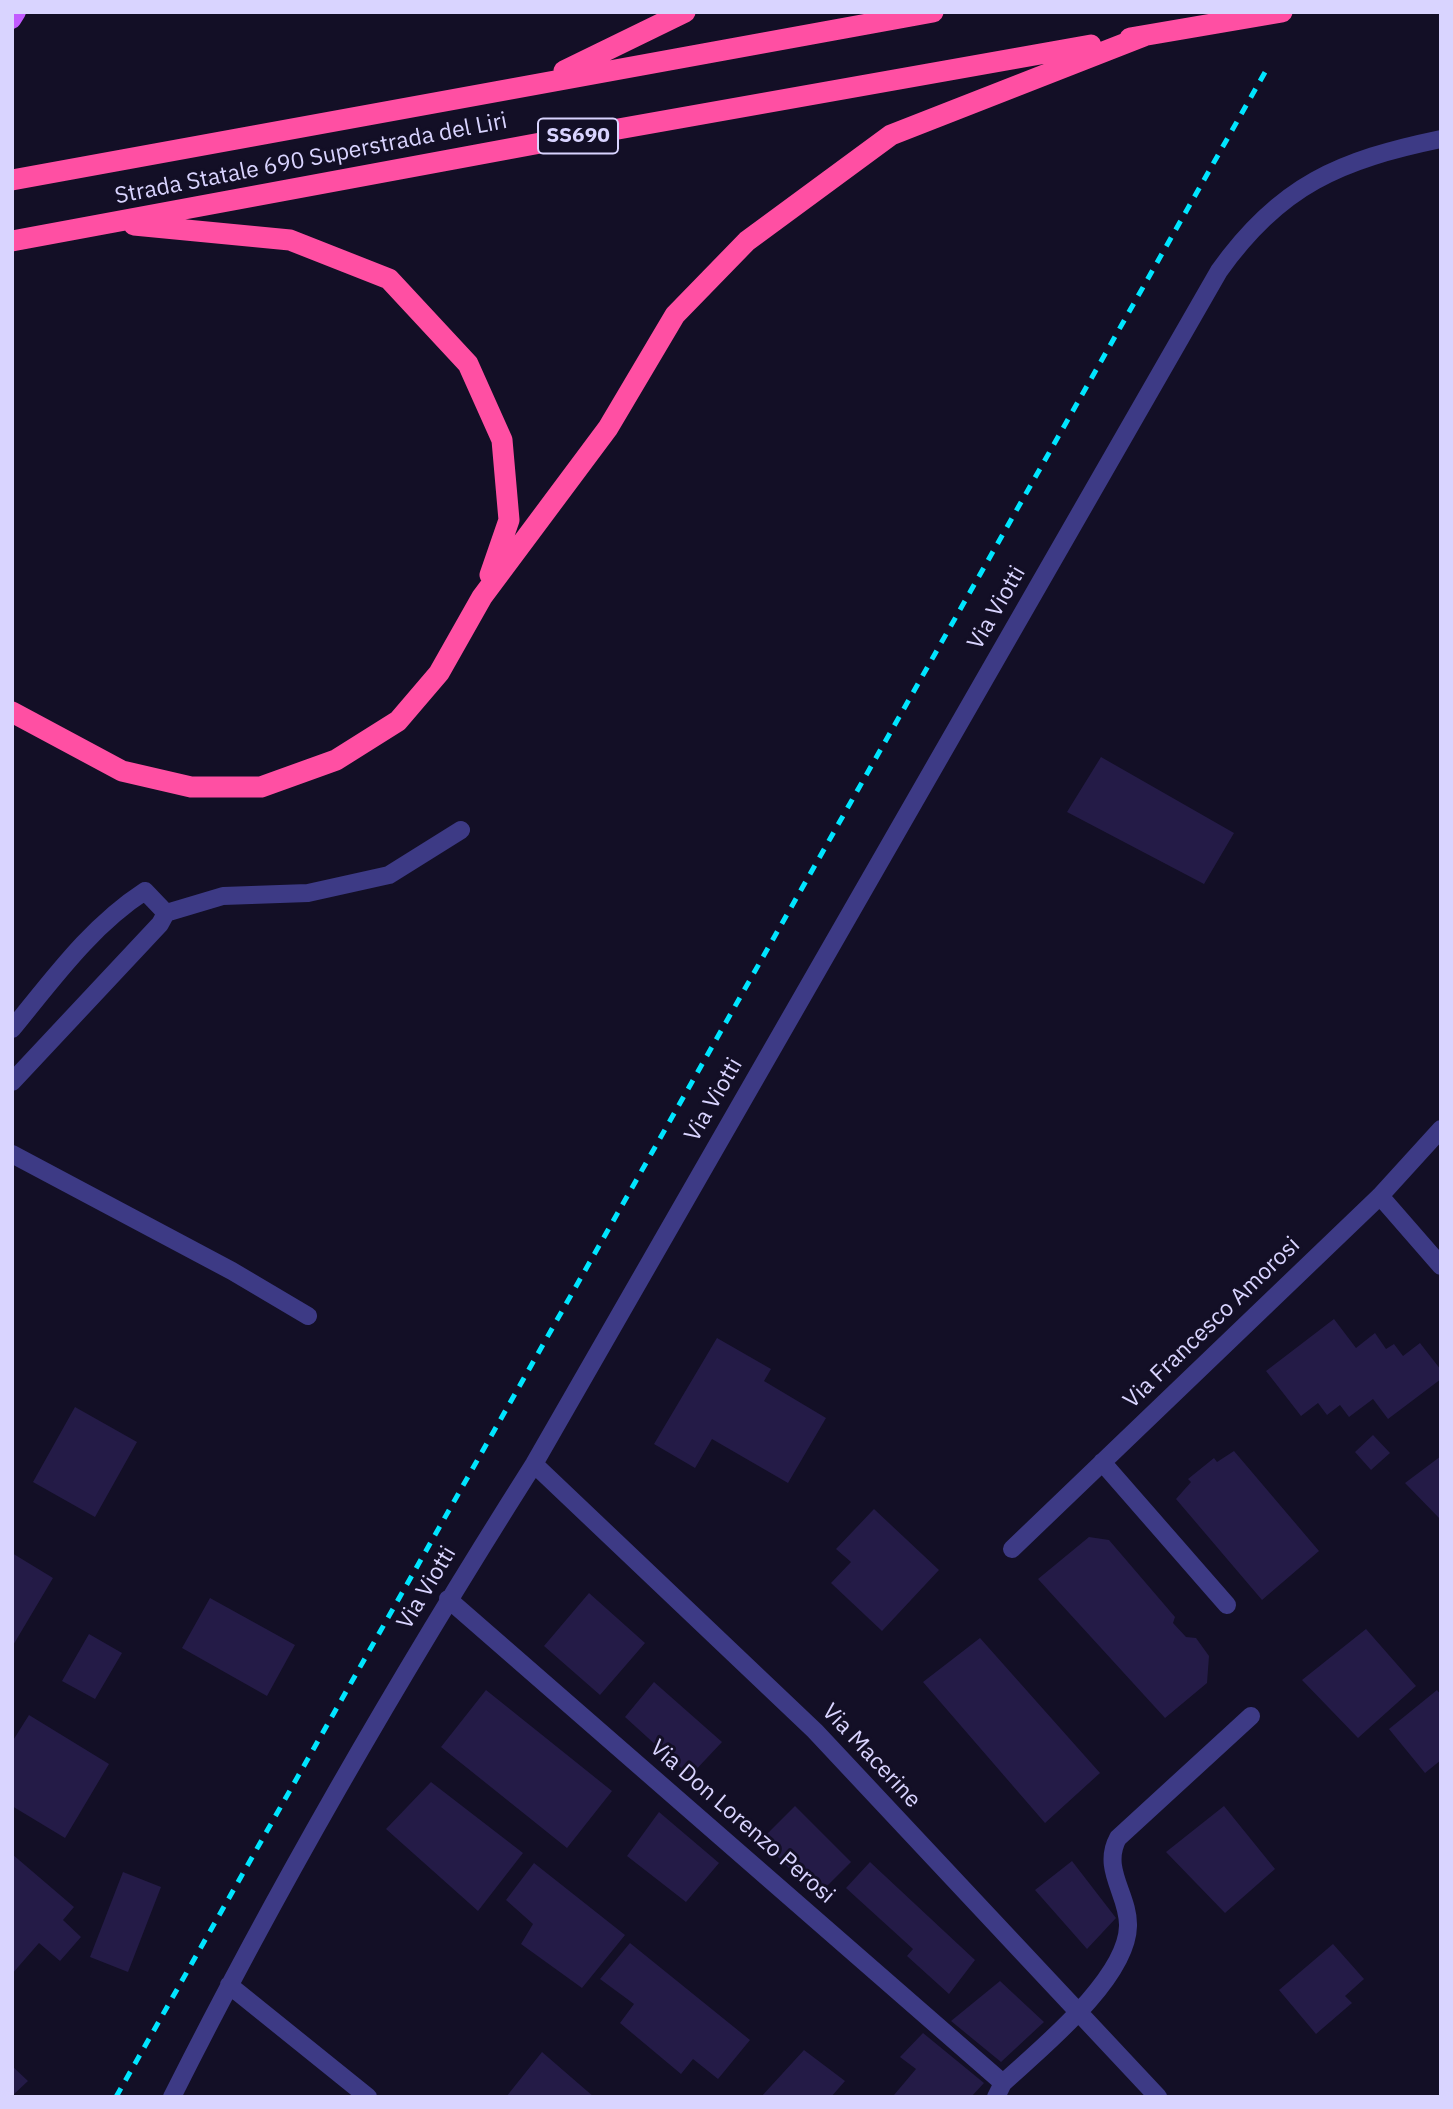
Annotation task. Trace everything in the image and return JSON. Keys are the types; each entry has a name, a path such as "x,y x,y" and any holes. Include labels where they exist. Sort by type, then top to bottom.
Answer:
{"highway":[{"path":"538,84 685,12"},
{"name":"Strada Statale 690 Superstrada del Liri","path":"12,180 933,12"},
{"name":"Strada Statale 690 Superstrada del Liri","path":"12,241 1282,12"},
{"path":"12,712 122,771 191,787 261,787 335,760 398,721 439,673 482,597 608,428 675,315 747,241 891,135 1144,36"},
{"path":"110,223 290,240 389,279 468,365 502,440 509,520 482,597"}],"main road":[{"path":"12,20 17,12"}],"street":[{"name":"Via Viotti","path":"172,2097 229,1985 448,1599 534,1464 1219,271 1275,207 1305,185 1342,166 1390,150 1441,139"},
{"path":"12,1082 160,924 166,913 223,896 308,893 389,875 461,830"},
{"path":"12,1029 67,962 116,909 145,891 166,913"},
{"name":"Via Francesco Amorosi","path":"1012,1549 1380,1196 1441,1129"},
{"path":"12,1154 232,1270 308,1316"},
{"path":"1380,1196 1441,1266"},
{"path":"1102,1462 1227,1605"},
{"name":"Via Macerine","path":"534,1464 816,1731 1158,2097"},
{"name":"Via Don Lorenzo Perosi","path":"448,1599 999,2090 1079,2014 1119,1959 1125,1944 1127,1913 1112,1862 1113,1848 1118,1838 1251,1716"},
{"path":"229,1985 368,2097"}],"building":[{"path":"1101,757 1234,833 1204,884 1067,812"},
{"path":"1334,1319 1356,1348 1375,1333 1386,1349 1394,1344 1403,1356 1420,1343 1441,1370 1441,1379 1388,1419 1373,1399 1349,1417 1340,1405 1327,1415 1318,1403 1301,1416 1266,1371"},
{"path":"717,1338 771,1369 764,1381 826,1418 788,1483 712,1439 695,1468 654,1444"},
{"path":"75,1407 137,1442 95,1517 33,1482"},
{"path":"1373,1435 1390,1453 1371,1470 1355,1452"},
{"path":"1234,1451 1319,1551 1262,1600 1176,1499 1191,1482 1188,1479 1214,1458 1217,1462"},
{"path":"1441,1456 1441,1520 1405,1483"},
{"path":"874,1509 939,1570 882,1631 831,1583 851,1562 836,1549"},
{"path":"1089,1537 1109,1540 1175,1617 1173,1623 1186,1637 1196,1638 1209,1656 1207,1683 1165,1718 1038,1579"},
{"path":"12,1553 53,1578 12,1647"},
{"path":"589,1593 645,1643 600,1695 544,1646"},
{"path":"210,1598 295,1645 267,1696 182,1648"},
{"path":"1366,1629 1416,1686 1358,1738 1302,1680"},
{"path":"89,1634 122,1653 95,1699 62,1681"},
{"path":"980,1638 1100,1773 1045,1823 923,1682"},
{"path":"654,1682 722,1742 690,1776 625,1717"},
{"path":"486,1690 612,1791 567,1848 441,1747"},
{"path":"1437,1690 1441,1695 1441,1760 1425,1773 1389,1729"},
{"path":"29,1715 109,1764 65,1838 12,1806 12,1742"},
{"path":"431,1782 523,1853 478,1911 386,1829"},
{"path":"795,1806 851,1862 817,1896 761,1840"},
{"path":"1224,1806 1275,1869 1225,1913 1166,1852"},
{"path":"659,1812 719,1863 686,1902 627,1856"},
{"path":"12,1854 74,1907 63,1920 81,1937 60,1961 39,1943 12,1974"},
{"path":"1072,1861 1116,1918 1087,1949 1035,1890"},
{"path":"870,1862 975,1960 949,1994 907,1956 913,1949 846,1888"},
{"path":"534,1863 625,1935 582,1988 521,1944 533,1924 506,1900"},
{"path":"123,1872 161,1887 128,1972 90,1957"},
{"path":"630,1943 750,2040 718,2079 693,2059 681,2074 620,2023 634,2004 600,1979"},
{"path":"1333,1944 1364,1979 1345,1996 1352,2003 1316,2034 1279,1990"},
{"path":"1000,1981 1044,2022 1001,2062 951,2021"},
{"path":"923,2033 984,2083 971,2097 894,2095 916,2069 900,2057"},
{"path":"804,2050 845,2081 831,2097 761,2097"},
{"path":"542,2052 594,2097 506,2097"},
{"path":"12,2066 28,2081 12,2096"}],"railway":[{"path":"116,2097 1268,67"}]}
